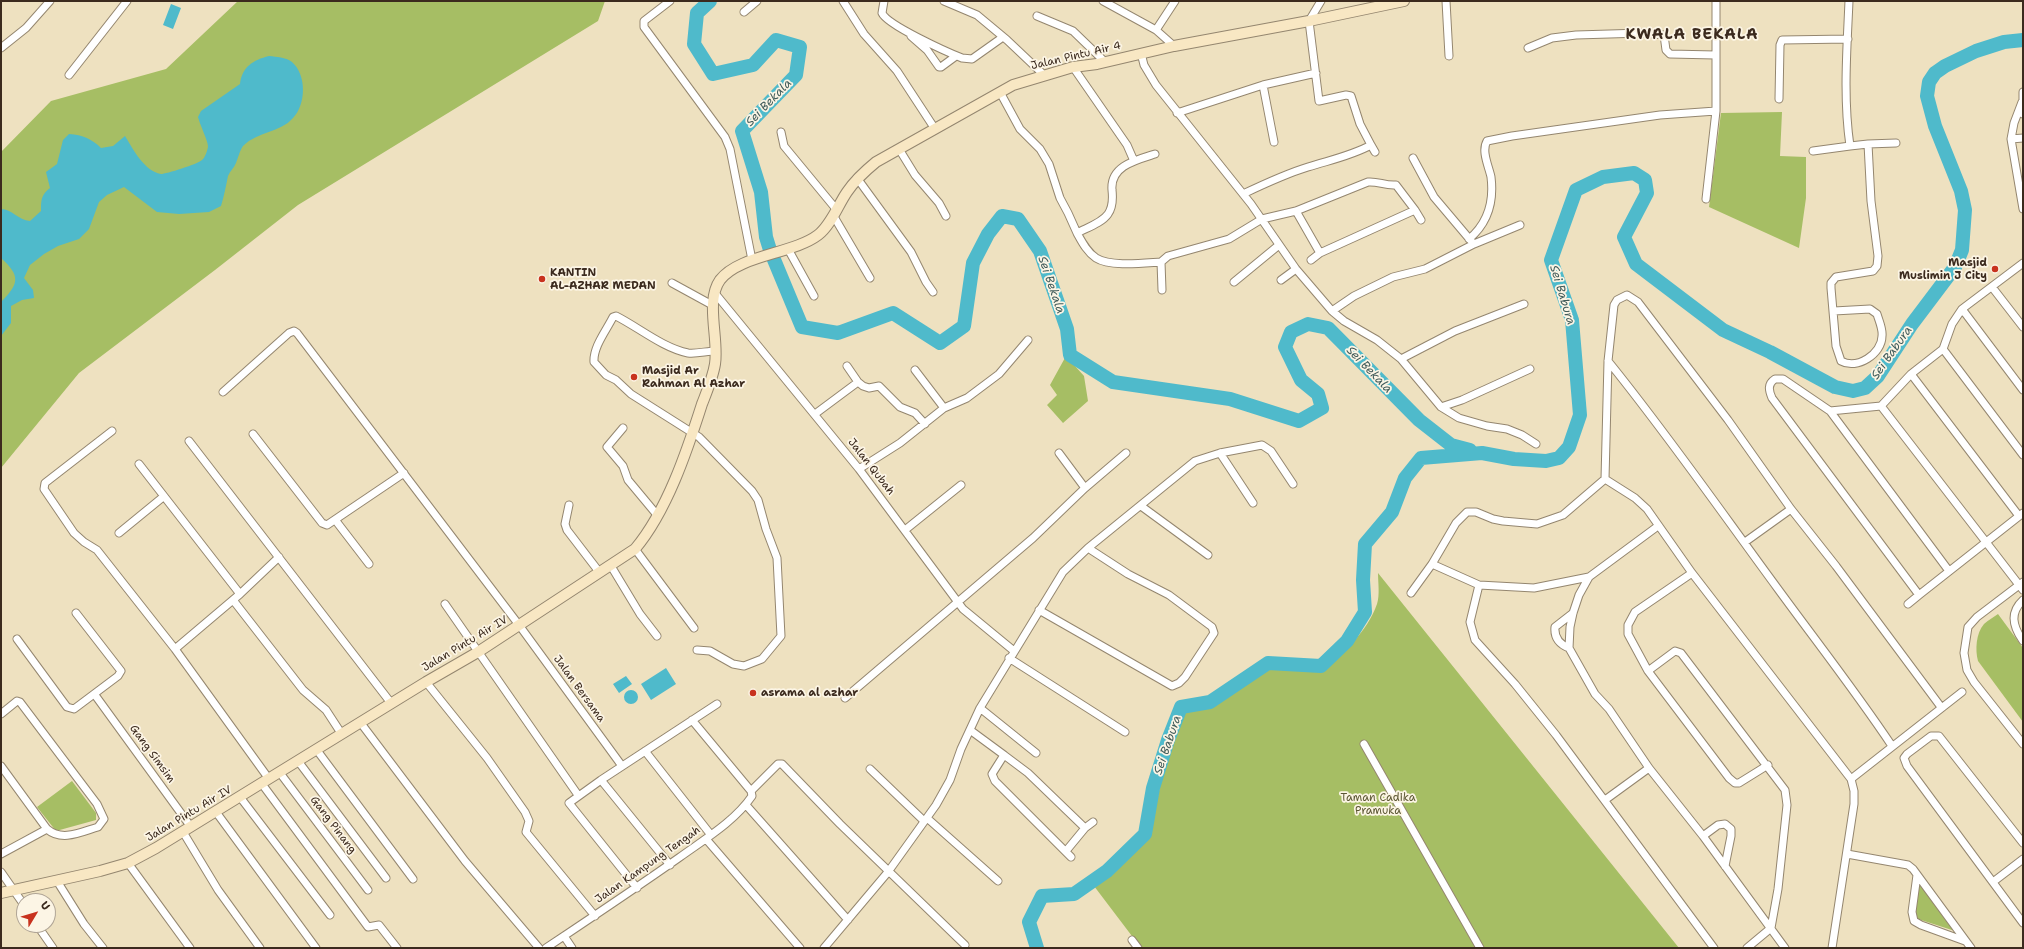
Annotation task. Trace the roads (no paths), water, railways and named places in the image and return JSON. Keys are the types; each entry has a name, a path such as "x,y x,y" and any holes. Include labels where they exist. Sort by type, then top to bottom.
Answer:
{"main road":[{"name":"Jalan Pintu Air 4","path":"757,258 786,250 804,243 819,234 857,178 876,162 1000,94 1013,85 1074,67 1404,1"},
{"path":"714,292 720,280 726,274 757,258"},
{"name":"Jalan Pintu Air IV","path":"1,893 57,881 128,862 183,832 266,782 341,733 478,652 635,549 646,536 658,516 693,432 715,365 714,292"}],"street":[{"path":"1,48 26,28 50,1"},
{"path":"68,76 127,1"},
{"path":"670,1 649,16 644,21 644,27 725,137 730,149 757,258"},
{"path":"744,12 757,1"},
{"path":"843,1 864,34 897,71 935,129"},
{"path":"884,1 883,15 927,50 939,67 956,56"},
{"path":"944,1 977,15 1045,76"},
{"path":"1102,1 1156,30 1174,46"},
{"path":"1156,30 1175,1"},
{"path":"1321,1 1309,21 1319,101 1346,95 1351,96 1360,124 1375,152"},
{"path":"1446,1 1449,56"},
{"path":"1706,199 1716,111 1716,1"},
{"path":"1849,1 1846,113 1850,146"},
{"path":"1037,16 1073,31 1104,61"},
{"path":"901,28 956,56 972,59 1003,37"},
{"path":"1528,48 1552,38 1576,35 1643,33 1664,35 1666,50 1670,54 1715,55"},
{"path":"1779,98 1780,45 1782,40 1848,39"},
{"path":"1140,53 1144,65 1177,113 1243,194 1296,269 1332,311 1344,321 1377,340 1401,359 1441,407 1459,418 1487,426 1507,429 1522,435 1536,444"},
{"path":"1074,67 1127,145 1134,161"},
{"path":"1177,113 1263,85 1316,73"},
{"path":"1263,85 1274,142"},
{"path":"2023,92 2023,114"},
{"path":"1000,94 1020,129 1040,149 1049,164 1060,198 1077,233 1086,249 1097,259 1131,263 1161,262 1173,254 1229,239 1262,219 1296,211 1368,182 1376,181 1386,186 1396,185 1421,220"},
{"path":"2022,102 2014,123 2011,139 2023,209"},
{"path":"1472,242 1490,210 1492,195 1491,177 1485,151 1487,141 1512,136 1660,115 1716,111"},
{"path":"781,132 784,146 835,212 870,278"},
{"path":"2011,139 2023,138"},
{"path":"1813,151 1868,144 1896,143"},
{"path":"1834,311 1870,310 1878,314 1882,336 1879,348 1868,359 1857,363 1847,364 1841,361 1836,346 1831,288 1834,279 1873,271 1878,262 1871,201 1868,144"},
{"path":"1243,194 1308,167 1347,156 1371,145"},
{"path":"899,149 915,175 939,203 946,216"},
{"path":"1077,233 1104,219 1109,213 1113,201 1111,183 1113,176 1125,165 1155,154"},
{"path":"1413,158 1434,197 1472,242"},
{"path":"857,178 911,252 926,282 933,292"},
{"path":"1311,260 1320,253 1415,210"},
{"path":"1296,211 1320,253"},
{"path":"1332,311 1354,296 1386,280 1425,269 1472,242 1520,225"},
{"path":"1234,282 1279,245"},
{"path":"786,250 814,296"},
{"path":"1161,262 1162,290"},
{"path":"1830,411 1881,406 1912,374 1943,349 1952,324 1962,309 2023,263"},
{"path":"1281,280 1296,269"},
{"path":"672,283 714,306"},
{"path":"1992,287 2023,327"},
{"name":"Jalan Qubah","path":"714,292 859,469 957,602 972,618 1014,651"},
{"path":"1411,593 1432,564 1456,523 1467,512 1476,512 1493,519 1503,521 1537,524 1563,515 1605,479 1608,361 1614,305 1620,298 1630,296 1638,302 1728,420 1791,509 1836,566 1941,707"},
{"path":"1401,359 1455,331 1524,304"},
{"path":"1962,309 2023,390"},
{"path":"697,650 710,651 733,664 744,666 762,659 781,636 777,558 766,529 758,500 752,491 693,432 631,394 616,380 606,375 594,362 596,349 613,317 616,316 654,338 677,349 690,353 716,351"},
{"name":"Jalan Bersama","path":"223,392 289,333 295,332 519,625 622,766"},
{"path":"859,469 900,443 944,408 967,398 999,374 1028,340"},
{"path":"1943,349 2023,455"},
{"path":"1608,361 1654,417 1864,703 1892,746"},
{"path":"847,366 858,382 866,387 879,386 900,408 915,413 925,424"},
{"path":"1441,407 1462,400 1530,369"},
{"path":"915,370 944,408"},
{"path":"1908,604 1986,541 2021,515 1912,374"},
{"path":"1919,595 1772,398 1769,390 1771,382 1778,378 1783,379 1830,411 1950,571"},
{"path":"815,414 858,382"},
{"path":"1881,406 2022,586 1977,617 1968,627 1964,653 1967,670 1974,682 2023,744"},
{"path":"623,428 607,446 621,464 628,480 658,516"},
{"path":"112,431 45,483 44,489 74,533 84,542 97,550 175,649 266,782 368,926 379,925 397,948"},
{"path":"253,434 322,523 327,525 336,521 404,473"},
{"path":"189,441 391,703"},
{"path":"824,948 888,872 944,791 960,749 980,708 1063,572 1088,548 1195,461 1220,453 1262,445 1271,451 1293,484"},
{"path":"1059,453 1085,488"},
{"path":"845,698 1033,538 1085,488 1126,453"},
{"path":"1220,453 1253,503"},
{"path":"139,464 240,594"},
{"path":"1605,479 1642,503 1692,573 1851,779 1854,791 1854,804 1832,948"},
{"path":"905,530 961,485"},
{"path":"119,533 163,496"},
{"path":"569,506 565,524 567,530 600,573"},
{"path":"1141,506 1208,555"},
{"path":"1745,542 1791,509"},
{"path":"336,521 369,564"},
{"path":"1432,564 1479,585 1534,588 1588,577 1658,526"},
{"path":"1039,610 1172,686 1179,683 1185,677 1214,633 1212,627 1168,595 1128,574 1088,548"},
{"path":"635,549 694,628"},
{"path":"175,649 240,594 279,557"},
{"path":"611,566 640,614 657,636"},
{"path":"1692,573 1635,612 1629,621 1629,638 1648,671 1729,778 1735,783 1745,781 1768,766"},
{"path":"1588,577 1579,595 1573,613 1570,626 1569,648 1592,688 1649,768 1703,836 1785,948"},
{"path":"1479,585 1470,622 1475,640 1515,684 1606,800 1714,948"},
{"path":"233,600 303,690 324,708 341,733"},
{"path":"2023,600 2015,610 2014,616 2016,631 2023,641"},
{"path":"445,604 578,795"},
{"path":"16,639 67,706 74,709 95,695 118,676 121,671 76,613"},
{"path":"1569,648 1564,646 1554,634 1555,626 1573,613"},
{"path":"1648,671 1675,651 1681,652 1785,790 1788,805 1778,889 1771,928 1747,948"},
{"path":"1010,658 1125,732"},
{"path":"426,682 487,758 526,812 529,821 526,832 595,916"},
{"path":"1851,779 1962,692"},
{"name":"Gang Simsim","path":"95,695 191,827"},
{"path":"1,714 17,701 20,702 97,804 104,819 98,827 66,836 54,834 47,829 1,766"},
{"path":"637,888 570,806 570,801 717,704"},
{"path":"980,708 1036,753"},
{"path":"692,720 751,791 778,764 782,764 888,872 965,945"},
{"path":"360,722 465,861 539,948"},
{"path":"970,730 1028,772 1085,828"},
{"path":"2023,843 1939,736 1930,736 1904,758 1907,766 2023,923"},
{"path":"1364,744 1480,948"},
{"path":"316,749 413,879"},
{"path":"644,751 708,837 800,948"},
{"path":"1004,755 992,774 994,782 1068,854 1085,828 1093,822"},
{"path":"298,761 386,878"},
{"path":"1606,800 1649,768"},
{"path":"870,769 925,819 998,881"},
{"name":"Gang Pinang","path":"280,773 368,890"},
{"path":"601,780 670,865"},
{"name":"Jalan Kampung Tengah","path":"546,948 637,888 708,837 746,804 752,796 751,791"},
{"path":"240,797 330,915"},
{"path":"746,804 848,920"},
{"path":"216,812 316,948"},
{"path":"1703,836 1721,824 1725,824 1731,829 1725,866"},
{"path":"1,854 47,829"},
{"path":"183,832 218,890 260,948"},
{"path":"1847,854 1903,863 1913,869 1971,948"},
{"path":"1993,882 2023,859"},
{"path":"128,862 190,948"},
{"path":"1,872 16,893"},
{"path":"1917,875 1912,912 1914,920 1921,925 1966,941"},
{"path":"57,881 84,924 103,948"},
{"path":"43,933 53,948"},
{"path":"564,936 572,948"},
{"path":"1132,940 1138,948"}],"water":[{"path":"171,4 181,8 173,29 163,25"},
{"path":"269,56 287,59 297,68 300,74 303,90 300,106 293,118 288,123 282,127 255,137 243,146 235,165 228,176 221,206 209,212 179,214 157,212 124,187 107,195 99,202 89,229 79,239 58,246 44,254 30,265 24,278 33,290 34,298 22,300 11,306 11,323 1,336 1,302 14,285 15,275 1,258 1,209 5,209 22,219 30,221 41,211 42,198 50,188 46,172 57,164 63,140 69,134 79,135 91,140 101,148 113,146 125,136 135,153 144,164 149,169 161,174 195,164 203,159 208,147 207,140 198,117 201,111 240,84 243,73 249,65"},
{"path":"666,668 676,684 651,700 641,684"},
{"path":"626,676 632,684 619,693 613,684"},
{"path":"631,690 636,692 638,697 636,702 631,704 626,702 624,697 626,692"}],"waterway":[{"name":"Sei Bekala","path":"710,1 697,13 694,44 713,74 753,65 776,40 800,47 796,75 742,131 761,192 766,237 802,327 838,333 893,313 940,343 964,326 973,263 988,234 1002,216 1018,219 1040,251 1067,329 1070,355 1113,382 1230,399 1299,421 1322,408 1318,394 1301,380 1285,347 1291,332 1308,324 1328,328 1419,420 1451,445 1470,450"},
{"name":"Sei Babura","path":"1037,948 1029,922 1042,896 1074,894 1107,871 1145,834 1153,788 1168,740 1181,707 1210,702 1268,663 1321,666 1347,641 1365,612 1363,580 1365,544 1392,512 1405,478 1421,458 1482,453 1514,459 1546,461 1559,458 1569,447 1580,415 1572,320 1551,260 1576,190 1603,177 1634,173 1645,180 1647,193 1624,237 1636,264 1723,330 1770,352 1835,387 1853,391 1865,388 1878,376 1912,324 1955,267 1962,250 1965,210 1961,191 1935,126 1927,96 1929,82 1935,73 1945,66 1976,51 2004,42 2023,40"}],"place":[{"name":"Masjid Muslimin J City","path":"1995,269"},
{"name":"KANTIN AL-AZHAR MEDAN","path":"542,279"},
{"name":"Masjid Ar Rahman Al Azhar","path":"634,377"},
{"name":"asrama al azhar","path":"753,693"}],"district":[{"name":"KWALA BEKALA","path":"1692,35"}],"park label":[{"name":"Taman Cadika Pramuka","path":"1378,804"}]}
